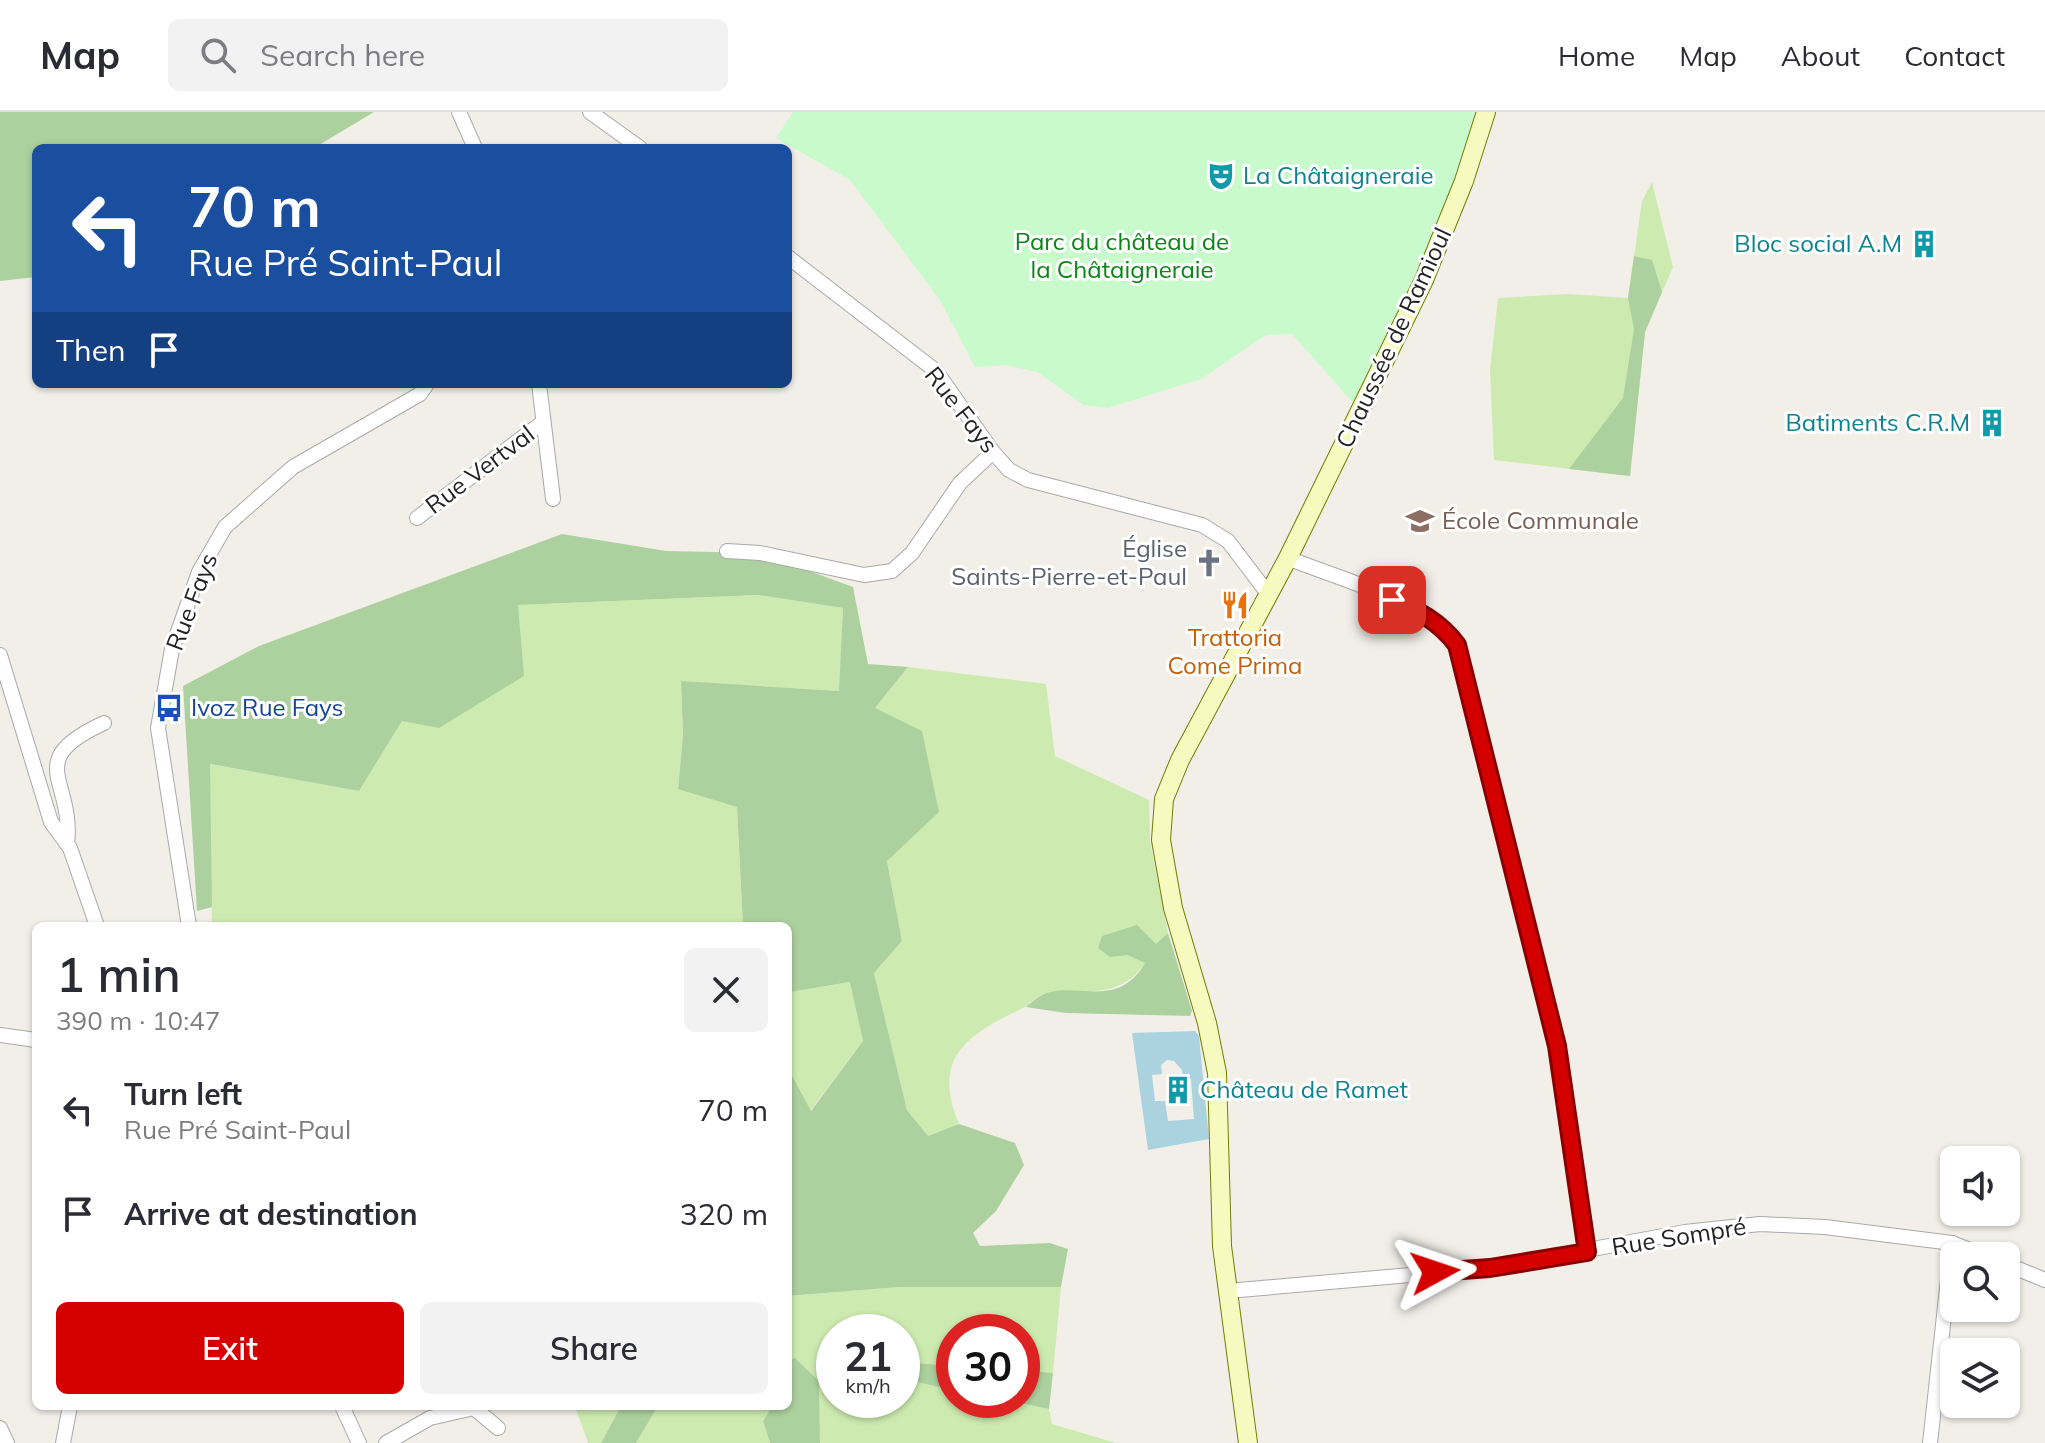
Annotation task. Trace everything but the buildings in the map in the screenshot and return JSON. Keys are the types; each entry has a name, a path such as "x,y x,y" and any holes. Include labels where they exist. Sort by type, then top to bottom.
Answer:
{"main road":[{"name":"Chaussée de Ramioul","path":"1248,1443 1222,1246 1222,1132 1217,1073 1207,1023 1173,908 1160,824 1169,783 1288,558 1429,268 1486,112"}],"street":[{"path":"459,112 473,144"},
{"path":"590,112 634,144"},
{"name":"Rue Fays","path":"792,260 936,371 1009,470 1028,480 1202,525 1228,541 1269,595"},
{"name":"Rue Fays","path":"188,922 158,728 172,649 199,572 225,527 293,467 420,394 424,388"},
{"path":"539,388 553,499"},
{"name":"Rue Vertval","path":"417,518 543,422"},
{"path":"727,551 760,553 864,575 892,571 912,553 960,483 993,452"},
{"path":"1288,558 1418,610 1444,628 1457,645 1557,1046 1585,1252"},
{"path":"0,655 51,822 67,844 96,922"},
{"path":"67,844 69,831 55,769 60,749 79,734 104,723"},
{"path":"0,1035 32,1039"},
{"name":"Rue Sompré","path":"1228,1291 1490,1268 1685,1232 1760,1224 1825,1227 1944,1242"},
{"path":"2020,1270 2045,1280"},
{"path":"1930,1443 1943,1322"},
{"path":"63,1443 69,1410"},
{"path":"344,1410 359,1443"},
{"path":"386,1443 430,1418 465,1410"},
{"path":"476,1410 498,1428"},
{"path":"0,1428 7,1443"}],"green space":[{"path":"0,112 374,112 321,144 32,144 32,277 0,281"},
{"name":"Parc du château de la Châtaigneraie","path":"793,112 1476,112 1450,199 1355,405 1292,334 1266,335 1201,379 1108,408 1084,405 1037,372 1006,365 975,367 940,300 850,180 792,147 792,144 776,138"},
{"path":"1652,182 1673,267 1645,332 1630,476 1494,460 1490,370 1498,298 1568,294 1628,298 1642,201"},
{"path":"1634,256 1652,260 1662,292 1645,332 1630,476 1569,469 1623,398 1634,329 1628,298"},
{"path":"562,534 666,551 760,553 853,587 868,664 908,667 875,708 922,731 939,812 887,861 902,941 874,973 907,1110 928,1136 959,1124 1015,1143 1024,1165 996,1211 973,1233 980,1246 1050,1243 1068,1249 1061,1287 899,1287 792,1296 792,1075 811,1111 863,1041 850,982 792,992 792,922 743,922 737,807 678,789 683,735 681,681 839,691 843,608 758,595 518,605 524,676 439,728 402,721 359,791 210,764 212,907 197,911 183,686 259,646"},
{"path":"758,595 843,608 840,691 681,682 683,735 678,788 737,807 743,922 212,922 209,764 359,791 402,721 518,605"},
{"path":"908,667 1046,684 1055,756 1149,800 1150,841 1168,933 1156,945 1127,955 1145,963 1119,986 1098,991 1041,995 971,1038 952,1065 949,1081 951,1101 959,1124 928,1136 907,1110 874,973 902,941 887,861 875,708"},
{"path":"1137,925 1156,944 1168,933 1192,1011 1190,1016 1066,1013 1026,1007 1040,996 1054,991 1108,990 1134,978 1145,963 1127,955 1110,957 1098,948 1102,936"},
{"path":"851,982 863,1041 810,1111 792,1076 792,992"},
{"path":"899,1287 1061,1287 1053,1373 1040,1372 1040,1314 936,1314 936,1365 920,1363 920,1314 816,1314 816,1378 795,1358 792,1359 792,1296"},
{"path":"795,1358 816,1378 816,1418 820,1418 820,1443 770,1443 763,1421 770,1410 792,1410 792,1359"},
{"path":"920,1363 936,1365 936,1386 920,1383"},
{"path":"1040,1372 1053,1373 1049,1409 1040,1407"},
{"path":"920,1383 936,1386 936,1418 1040,1418 1040,1407 1049,1409 1052,1424 1116,1443 820,1443 820,1418 920,1418"},
{"path":"576,1410 619,1410 601,1443 588,1443"},
{"path":"619,1410 656,1410 636,1443 601,1443"},
{"path":"656,1410 770,1410 763,1421 770,1443 636,1443"}],"water":[{"path":"1195,1031 1199,1036 1209,1139 1148,1150 1132,1033","holes":["1167,1060 1174,1061 1182,1070 1183,1080 1191,1079 1194,1119 1168,1121 1165,1101 1155,1101 1152,1075 1162,1074 1161,1065"]}],"place":[{"name":"La Châtaigneraie","path":"1221,176"},
{"name":"Bloc social A.M","path":"1924,244"},
{"name":"Batiments C.R.M","path":"1992,423"},
{"name":"École Communale","path":"1420,521"},
{"name":"Église Saints-Pierre-et-Paul","path":"1209,563"},
{"name":"Trattoria Come Prima","path":"1235,605"},
{"name":"Ivoz Rue Fays","path":"169,708"},
{"name":"Château de Ramet","path":"1178,1090"}],"route":[{"path":"1392,600 1418,610 1444,628 1457,645 1557,1046 1587,1252 1490,1268 1435,1272"}]}
